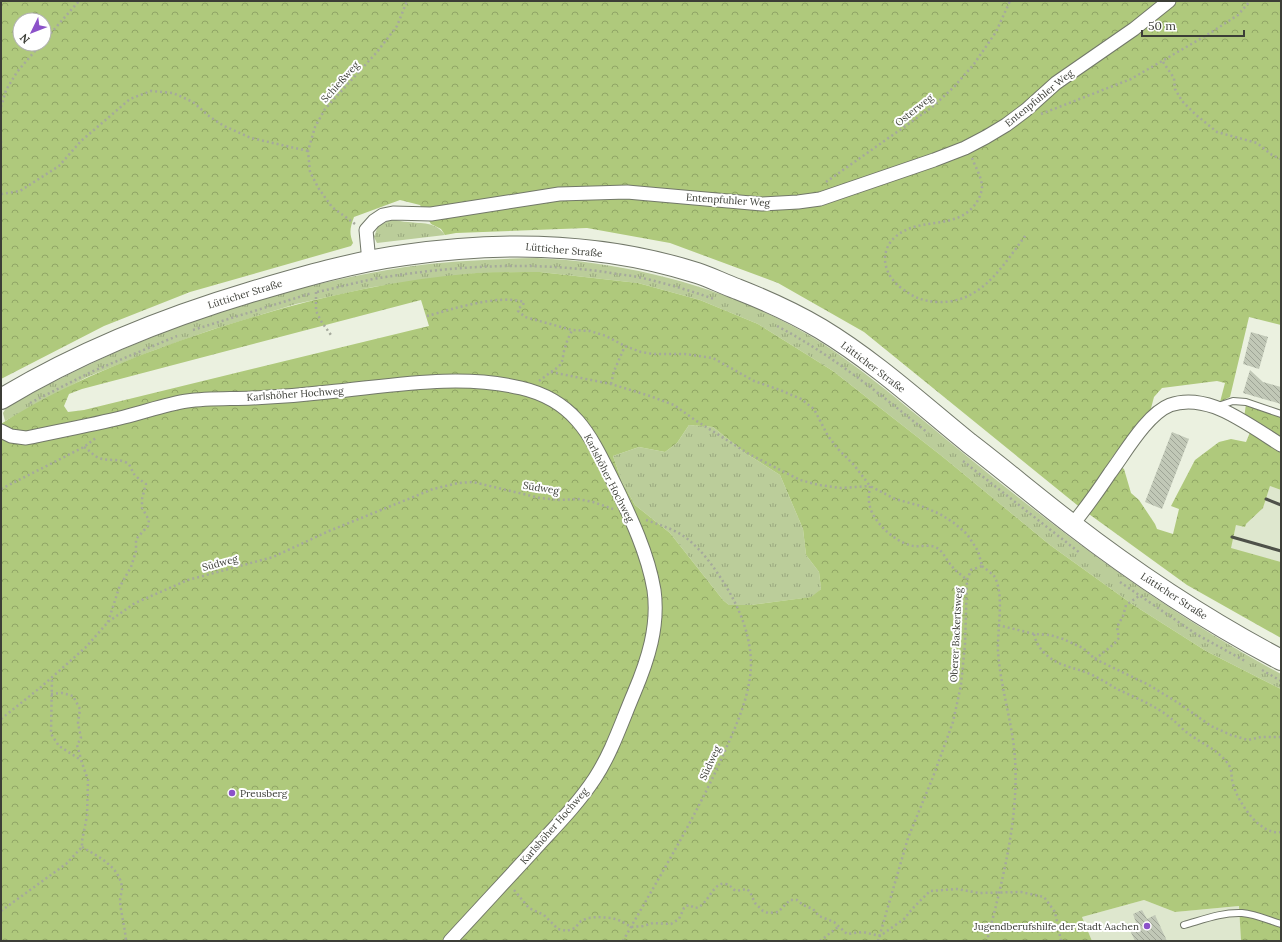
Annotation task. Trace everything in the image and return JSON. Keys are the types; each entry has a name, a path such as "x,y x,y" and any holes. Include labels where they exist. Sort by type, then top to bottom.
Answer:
{"main road":[{"name":"Lütticher Straße","path":"1,399 86,355 136,332 196,309 298,278 369,262 401,255 450,249 524,246 589,251 639,258 697,273 765,300 821,329 875,366 1072,525 1165,592 1243,640 1281,660"}],"street":[{"name":"Entenpfuhler Weg","path":"366,230 383,215 388,214 431,214 559,194 627,192 762,204 820,199 965,148 986,137 1006,125 1026,110 1056,83 1134,29 1169,1"},
{"path":"366,230 369,262"},
{"name":"Karlshöher Hochweg","path":"1,431 11,436 26,438 122,418 184,401 324,393 461,381 494,382 523,388 544,395 566,408 583,426 597,449 629,515 649,568 654,591 655,613 652,641 645,667 614,740 595,777 579,800 553,830 450,941"},
{"path":"1072,525 1128,447 1154,415 1169,405 1184,402 1216,407 1281,445"}],"lane":[{"path":"1216,407 1233,401 1246,402 1281,414"},
{"path":"1184,925 1211,917 1242,913 1262,917 1281,924"}],"path":[{"path":"52,31 80,1"},
{"name":"Schießweg","path":"366,230 350,221 332,207 323,195 310,172 308,151 315,127 325,109 359,73 397,26 407,1"},
{"name":"Osterweg","path":"823,185 931,108 954,87 974,64 996,32 1010,1"},
{"path":"1036,117 1131,79 1238,15 1250,1"},
{"path":"1,107 6,90 17,72 34,52"},
{"path":"1163,61 1174,78 1175,89 1182,101 1194,114 1217,132 1257,143 1272,155 1281,159"},
{"path":"1,194 20,191 48,174 59,166 81,141 130,99 151,91 173,93 193,102 210,117 224,126 251,138 308,151"},
{"path":"1,141 1,149"},
{"path":"965,148 975,165 982,185 980,198 965,214 957,218 908,228 897,235 889,243 885,255 885,263 890,276 898,286 911,295 925,301 942,302 959,300 979,291 993,278 1026,235"},
{"path":"192,330 316,292 372,280 428,271 474,267 530,265 580,268 637,277 687,290 716,300"},
{"path":"316,292 316,311 331,335"},
{"path":"427,316 499,300 519,301 524,302 518,311 526,317 572,330 590,331 606,336 641,352 653,354 685,354 712,358 754,381 801,399 814,409 828,436 838,449 854,465 870,486 895,499 921,506 940,514 967,534 978,551 982,566 994,577 1000,595 998,650 1014,747 1015,785 1012,828 999,893 987,941"},
{"path":"771,323 798,337 850,370 932,436"},
{"path":"523,388 538,382 561,366 564,360 565,346 572,330"},
{"path":"24,406 91,372 178,336"},
{"path":"611,384 614,372 625,346"},
{"path":"551,372 611,384 674,405 695,420 750,454 800,480 819,485 841,488 870,486"},
{"path":"1,489 84,447 97,457 107,460 126,462 133,469 134,474 146,484 142,499 142,508 149,520 148,526 136,539 136,551 132,567 119,588 108,622"},
{"path":"957,456 1061,540 1085,557"},
{"name":"Südweg","path":"1,719 86,647 108,622 135,603 188,580 274,557 328,531 433,489 458,483 473,482 540,498 593,502 668,527 690,541 716,570 743,620 748,638 751,662 748,686 740,717 718,766 692,818 623,941"},
{"path":"870,486 868,496 870,508 879,524 899,541 914,546 925,545 936,547 943,553 951,566 967,580"},
{"name":"Oberer Backertsweg","path":"878,941 908,838 933,777 953,722 962,678 965,645 967,580 971,570 982,566"},
{"path":"1115,579 1196,634 1248,663"},
{"path":"1096,659 1119,638 1117,627 1123,616 1126,605 1139,596"},
{"path":"998,625 1034,634 1050,635 1064,639 1083,648 1096,659 1149,685 1180,704 1211,726 1230,735 1248,740 1261,737 1281,737"},
{"path":"1034,634 1036,642 1053,660 1070,668 1085,672 1156,708 1172,719 1189,734 1208,746 1225,760 1232,772 1232,783 1239,798 1252,818 1261,827 1276,833 1281,832"},
{"path":"1261,670 1281,681"},
{"path":"52,677 51,734 59,746 81,760"},
{"path":"1,912 66,864 82,847 87,816 88,780 77,745 81,738 78,724 80,709 73,696 51,694"},
{"path":"82,847 105,861 116,871 122,888 120,900 126,941"},
{"path":"504,882 513,889 529,908 544,915 558,929 567,931 575,928 581,921 588,918 604,917 621,921 631,927 644,926 653,923 671,924 679,919 686,906 695,908 702,906 719,885 724,883 728,884 736,891 747,889 752,895 755,903 763,911 768,913 778,912 790,900 794,899 803,905 810,907 819,916 834,922 847,934 863,932 880,936 904,919 930,891 957,889 979,893 1021,892 1044,897 1055,912 1060,941"},
{"path":"820,941 838,927"}],"shaded area":[{"path":"1270,486 1281,490 1281,562 1230,549 1236,525 1246,524 1263,508"},
{"path":"1144,900 1175,912 1239,906 1241,941 1092,941 1082,917"}],"green space":[{"path":"1,1 1281,1 1281,325 1249,317 1230,397 1220,402 1225,383 1217,381 1162,388 1154,397 1150,412 1110,460 1124,469 1131,493 1139,500 1157,529 1173,534 1179,509 1171,506 1195,460 1219,442 1231,439 1246,442 1251,430 1244,418 1246,404 1281,417 1281,490 1270,486 1263,508 1246,524 1245,527 1236,525 1231,548 1281,562 1281,638 1187,585 1082,509 864,332 778,283 670,243 587,228 456,233 445,235 441,229 431,224 420,205 400,200 354,217 350,230 353,243 351,246 190,292 104,326 1,379"},
{"path":"392,219 404,222 433,225 445,235 377,243 374,237 378,226"},
{"path":"537,258 612,266 685,282 756,308 789,324 822,343 873,380 1014,494 1102,561 1219,639 1281,674 1281,689 1206,651 1132,604 1050,545 943,457 833,371 758,324 700,300 638,283 540,272 477,273 373,287 296,304 211,330 152,351 87,377 5,421 3,413 6,408 52,383 149,338 249,303 301,288 405,267 438,263"},
{"path":"540,272 638,283 700,300 758,324 833,371 943,457 1050,545 1132,604 1206,651 1281,689 1281,941 1241,941 1239,906 1175,912 1144,900 1082,917 1092,941 1,941 1,424 67,387 135,357 218,328 290,306 401,282 476,273","holes":["421,300 429,326 84,410 68,412 64,406 69,394 82,389","689,425 713,427 744,452 780,475 803,529 806,555 819,572 821,589 811,597 750,605 729,605 723,600 670,533 635,505 622,482 613,456 639,447 665,452 677,443"]},
{"path":"689,425 713,427 744,452 780,475 803,529 806,555 819,572 821,589 812,597 750,605 729,605 723,600 670,533 635,505 622,482 613,456 639,447 665,452 677,443"}],"building":[{"path":"1251,332 1268,337 1259,369 1243,364"},
{"path":"1250,370 1263,382 1281,387 1281,404 1243,393"},
{"path":"1172,432 1189,439 1162,509 1145,502"},
{"name":"Jugendberufshilfe der Stadt Aachen","path":"1142,910 1147,919 1155,915 1167,941 1135,941 1129,928 1137,925 1133,914"}],"railway":[{"path":"1266,499 1281,505"},
{"path":"1232,537 1281,551"}],"place":[{"name":"Preusberg","path":"232,793"},
{"name":"Jugendberufshilfe der Stadt Aachen","path":"1147,926"}]}
